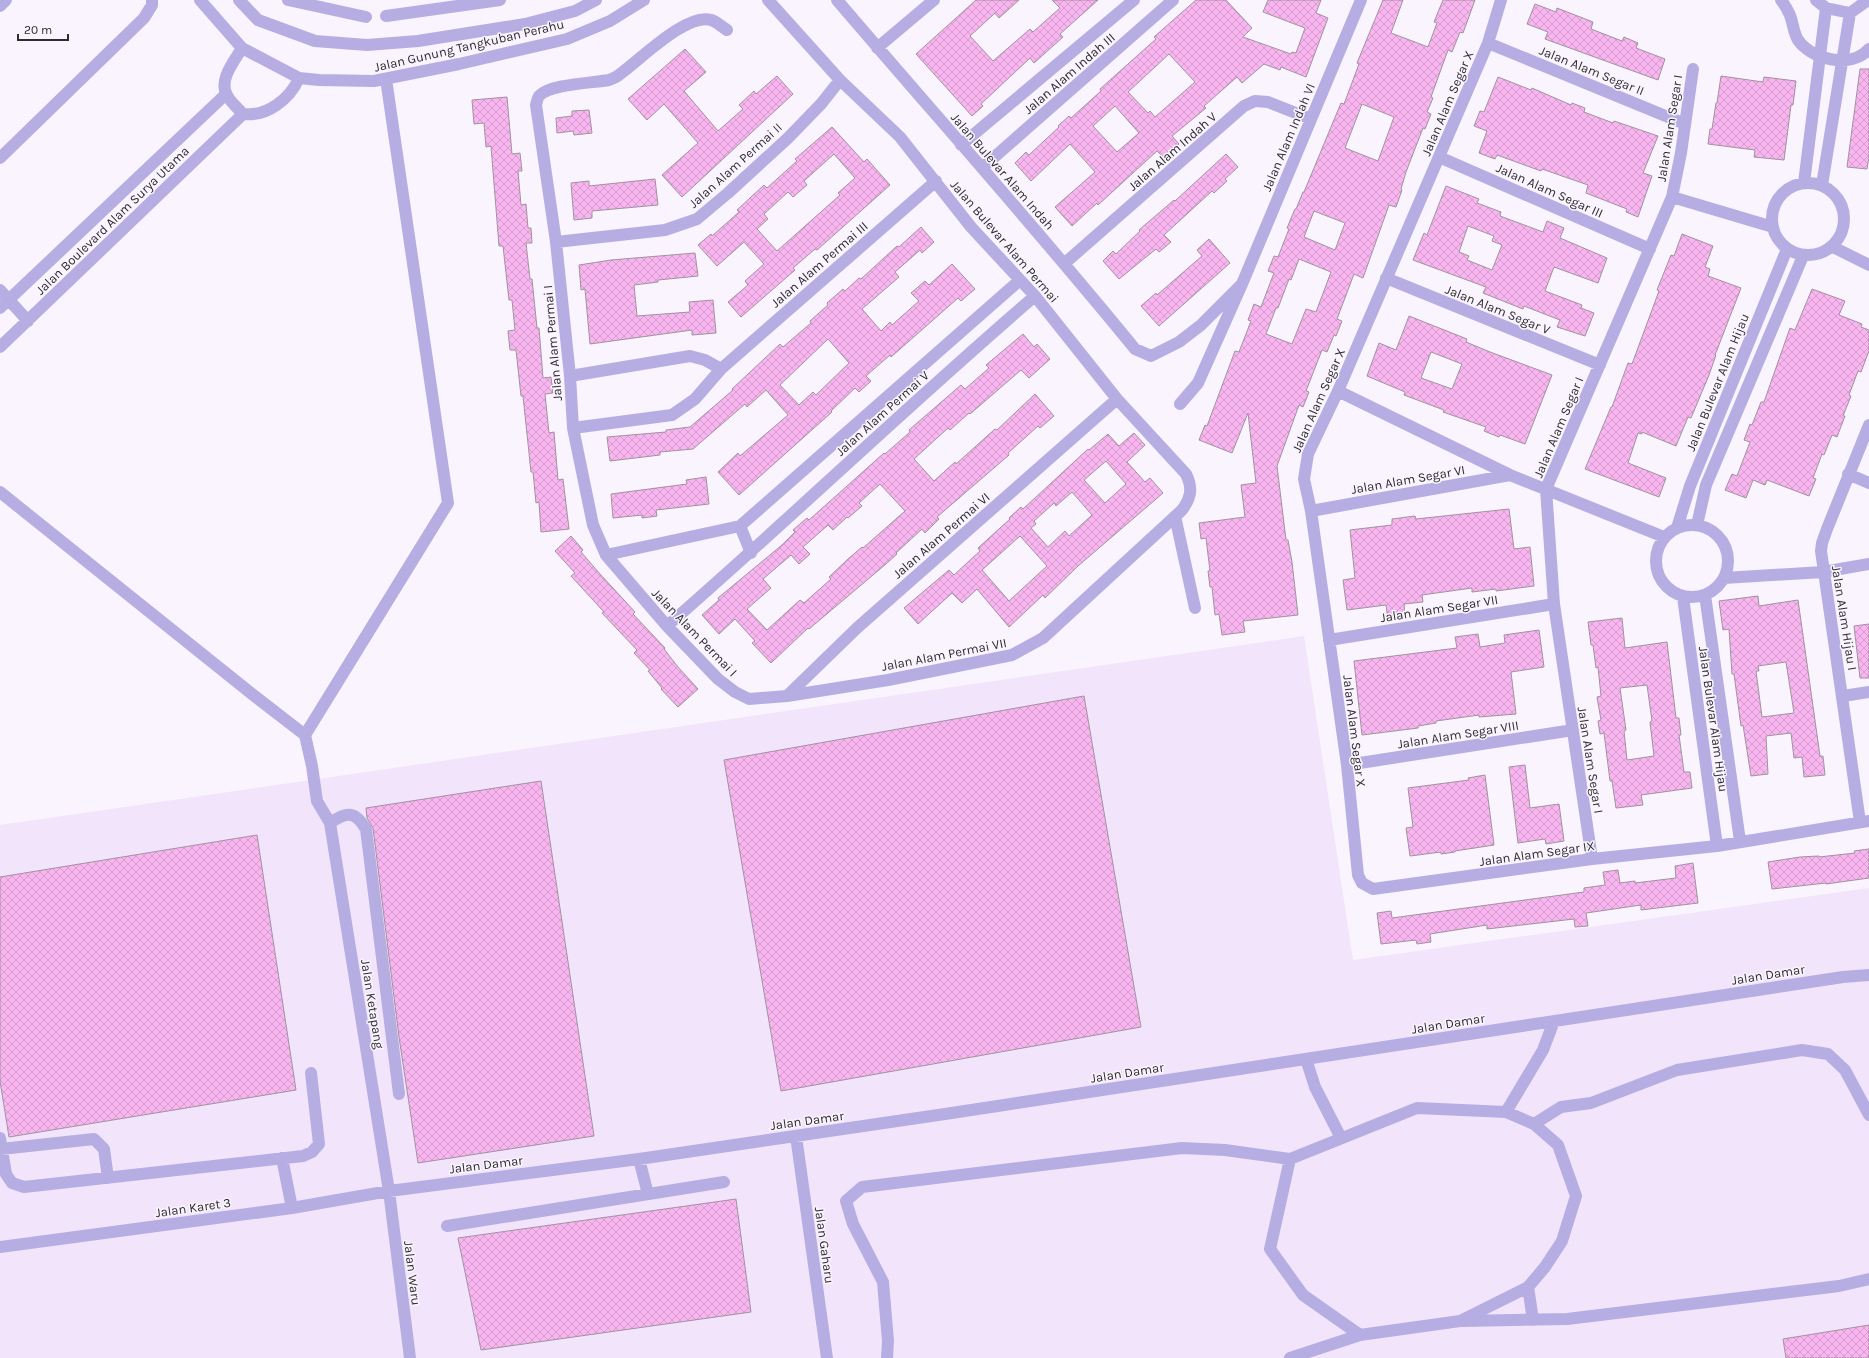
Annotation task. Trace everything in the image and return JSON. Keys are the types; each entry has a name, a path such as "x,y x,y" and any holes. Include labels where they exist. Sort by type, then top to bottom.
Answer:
{"street":[{"path":"0,6 6,0"},
{"name":"Jalan Gunung Tangkuban Perahu","path":"200,0 242,48 298,79 374,81 459,64 567,39 610,21 644,0"},
{"name":"Jalan Gunung Tangkuban Perahu","path":"239,0 258,20 316,41 367,45 418,41 526,24 575,11 596,0"},
{"path":"288,0 366,17"},
{"path":"386,16 500,0"},
{"name":"Jalan Bulevar Alam Permai","path":"768,0 840,80 900,137 972,228 1035,296 1118,399 1186,474 1190,483 1191,492"},
{"name":"Jalan Bulevar Alam Indah","path":"837,0 961,145 982,167 1065,263 1135,349 1150,356"},
{"path":"878,48 934,0"},
{"name":"Jalan Alam Indah III","path":"961,145 1134,0"},
{"name":"Jalan Alam Indah III","path":"982,167 1173,0"},
{"name":"Jalan Alam Indah VI","path":"1180,404 1198,383 1242,284 1360,0"},
{"name":"Jalan Alam Segar X","path":"1362,883 1358,875 1347,765 1311,511 1304,479 1308,454 1338,391 1488,43 1501,0"},
{"path":"1781,0 1789,12 1796,38 1801,44 1819,57 1842,60 1857,58 1869,49"},
{"path":"1816,0 1826,8 1850,13"},
{"path":"1822,185 1850,13 1868,0"},
{"path":"0,158 144,18 152,3"},
{"path":"1804,183 1826,8"},
{"name":"Jalan Alam Permai I","path":"726,30 712,20 703,19 687,23 616,77 609,80 556,88 543,93 538,97 536,105 556,242 570,376 573,428 594,525 606,555 667,626 718,679 735,692 749,699 787,696"},
{"name":"Jalan Alam Segar II","path":"1488,43 1685,124"},
{"path":"242,48 231,66 226,79 225,87 226,94 244,114 252,115 264,112 275,106 287,95 298,79"},
{"name":"Jalan Alam Segar I","path":"1592,859 1554,604 1546,489 1672,197 1681,153 1693,69"},
{"path":"305,734 448,503 386,79"},
{"name":"Jalan Alam Permai II","path":"556,242 665,230 697,219 788,138 821,104 840,80"},
{"name":"Jalan Boulevard Alam Surya Utama","path":"0,308 226,94"},
{"name":"Jalan Alam Indah V","path":"1065,263 1244,106 1255,101 1268,102 1311,119"},
{"name":"Jalan Boulevard Alam Surya Utama","path":"0,347 244,114"},
{"name":"Jalan Alam Segar III","path":"1439,157 1650,249"},
{"name":"Jalan Alam Permai III","path":"573,428 672,415 695,399 721,369 936,181"},
{"path":"1804,183 1822,185 1837,196 1845,213 1843,232 1833,247 1819,254 1804,256 1787,249 1778,240 1773,227 1773,212 1779,198 1790,188 1804,183"},
{"path":"1672,197 1773,227"},
{"path":"1833,247 1869,265"},
{"name":"Jalan Bulevar Alam Hijau","path":"1677,528 1690,486 1787,249"},
{"path":"1696,525 1706,485 1804,256"},
{"name":"Jalan Alam Segar V","path":"1386,278 1600,365"},
{"name":"Jalan Alam Permai V","path":"606,555 740,526 1020,280"},
{"name":"Jalan Alam Indah VI","path":"1150,356 1179,342 1242,284"},
{"path":"0,290 28,321"},
{"name":"Jalan Alam Permai V","path":"667,626 751,553 898,417 1035,296"},
{"path":"570,376 690,356 705,360 721,369"},
{"name":"Jalan Alam Segar VI","path":"1338,391 1510,475 1664,537"},
{"name":"Jalan Alam Permai VI","path":"787,696 857,628 1118,399"},
{"name":"Jalan Alam Hijau I","path":"1865,822 1823,572 1822,543 1848,474 1869,425"},
{"path":"1848,474 1869,483"},
{"name":"Jalan Alam Segar VI","path":"1311,511 1510,475"},
{"path":"0,492 252,694 305,734 312,766 317,801 330,822 340,816 351,814 360,819 366,829 399,1094"},
{"name":"Jalan Alam Permai VII","path":"787,696 903,677 1012,655 1026,649 1043,638 1175,516 1188,501 1191,492"},
{"path":"1175,516 1196,608"},
{"path":"1687,525 1696,525 1710,529 1721,538 1727,550 1729,565 1724,578 1705,596 1694,598 1683,597 1669,590 1660,579 1656,565 1657,550 1664,537 1677,528 1687,525"},
{"path":"740,526 751,553"},
{"path":"1724,578 1823,572 1869,564"},
{"name":"Jalan Bulevar Alam Hijau","path":"1705,596 1740,841"},
{"name":"Jalan Bulevar Alam Hijau","path":"1683,597 1717,846"},
{"name":"Jalan Alam Segar VII","path":"1329,640 1554,604"},
{"path":"1843,696 1869,692"},
{"name":"Jalan Alam Segar VIII","path":"1347,765 1573,730"},
{"name":"Jalan Ketapang","path":"330,822 389,1191"},
{"name":"Jalan Alam Segar IX","path":"1362,883 1373,889 1592,859 1717,846 1740,841 1865,822"},
{"name":"Jalan Damar","path":"389,1191 796,1136 1843,977 1869,975"},
{"path":"1506,1112 1543,1050 1554,1021"},
{"path":"1534,1124 1561,1107 1591,1103 1677,1070 1802,1050 1828,1054 1844,1070 1869,1115"},
{"path":"1306,1059 1315,1087 1341,1138"},
{"path":"108,1178 104,1149 94,1139 1,1144 6,1174 12,1183 24,1187 108,1178 302,1156 312,1152 319,1144 311,1074"},
{"path":"887,1358 888,1341 883,1282 853,1224 846,1201 862,1187 1182,1148 1225,1150 1290,1159 1417,1108 1506,1112 1534,1124 1558,1145 1576,1196 1562,1241 1545,1267 1528,1287 1460,1321"},
{"name":"Jalan Gaharu","path":"796,1136 827,1358"},
{"path":"282,1158 292,1208"},
{"path":"639,1158 648,1194"},
{"path":"1290,1159 1270,1249 1303,1295 1360,1335"},
{"path":"447,1226 724,1182"},
{"name":"Jalan Karet 3","path":"0,1247 292,1208 389,1191"},
{"name":"Jalan Waru","path":"389,1191 410,1358"},
{"path":"1290,1358 1360,1335 1401,1331 1460,1321 1567,1319 1839,1286 1869,1279"},
{"path":"1528,1287 1533,1320"}],"shaded area":[{"path":"1304,636 1353,960 1869,888 1869,1358 0,1358 0,825"}],"building":[{"path":"976,0 1019,0 999,18 995,13 970,36 993,61 1030,29 1033,32 1060,8 1052,0 1098,0 1060,34 1063,37 1034,63 1030,58 981,104 983,106 972,116 916,54"},
{"path":"1196,0 1226,0 1252,28 1243,37 1291,54 1292,52 1296,53 1305,28 1263,12 1268,0 1321,0 1316,13 1328,18 1306,77 1281,67 1280,70 1264,64 1242,83 1237,77 1204,106 1206,108 1172,136 1179,144 1164,158 1157,151 1098,205 1097,203 1072,226 1055,207 1095,172 1070,144 1031,181 1015,163 1026,152 1029,155 1069,116 1071,118 1101,91 1100,89 1156,39 1154,37","holes":["1169,54 1195,82 1155,117 1150,111 1148,113 1128,92","1115,106 1139,133 1117,152 1093,126"]},
{"path":"1383,0 1403,0 1391,33 1428,47 1437,23 1434,22 1443,0 1475,0 1463,33 1460,32 1452,52 1448,50 1427,112 1431,114 1425,129 1423,128 1406,172 1396,207 1389,205 1363,278 1354,274 1337,319 1342,321 1336,336 1334,335 1327,352 1322,350 1306,391 1309,392 1303,407 1299,405 1277,466 1286,540 1288,540 1292,562 1298,615 1243,621 1245,632 1222,635 1219,614 1215,615 1212,587 1210,587 1208,571 1210,571 1206,538 1201,539 1199,523 1245,517 1241,485 1256,483 1248,413 1232,453 1199,440 1205,425 1207,426 1235,351 1239,352 1251,321 1248,320 1254,304 1261,307 1274,273 1268,271 1274,256 1278,257 1295,209 1304,192 1341,103 1344,104 1359,64 1357,63","holes":["1362,104 1394,117 1378,161 1345,148","1314,211 1345,223 1335,250 1304,237","1299,259 1331,272 1316,312 1306,309 1292,344 1266,334 1289,279 1291,280"]},
{"path":"1535,4 1556,12 1557,8 1593,22 1591,29 1622,41 1624,37 1638,43 1636,48 1665,59 1658,80 1545,39 1548,32 1527,24"},
{"path":"685,49 706,72 684,91 718,131 743,109 739,105 754,91 756,94 777,76 793,94 682,197 662,175 698,143 664,104 647,120 628,99"},
{"path":"1860,69 1869,69 1869,157 1867,169 1847,167"},
{"path":"1721,76 1763,82 1764,77 1796,81 1793,105 1791,105 1784,160 1754,157 1755,150 1708,144"},
{"path":"1498,77 1531,90 1532,88 1571,105 1572,103 1585,108 1584,112 1613,123 1614,121 1658,136 1643,173 1652,176 1638,217 1626,212 1627,209 1586,193 1588,185 1542,169 1541,171 1497,155 1495,159 1479,153 1487,131 1474,126 1480,111 1484,112"},
{"path":"507,97 512,154 520,153 522,171 518,171 521,205 526,204 528,228 531,228 532,243 526,243 530,279 532,279 537,328 539,328 543,378 551,377 553,393 545,394 549,433 554,432 558,480 563,479 569,529 541,532 539,502 536,503 533,472 531,472 523,396 521,396 516,350 510,350 508,331 515,330 512,300 509,300 503,246 499,246 491,146 486,147 484,123 474,124 472,100"},
{"path":"589,110 592,133 574,135 573,131 557,133 556,118 572,116 572,111"},
{"path":"832,127 864,162 867,159 890,185 817,250 815,249 793,268 795,270 741,317 728,302 748,285 745,281 764,264 744,242 717,266 698,245 711,234 712,236 739,212 737,210 764,185 767,188 797,161 795,159","holes":["834,154 855,178 838,193 840,195 777,251 757,229 768,219 764,214 788,192 793,197 807,185 804,181"]},
{"path":"1226,154 1238,167 1225,179 1227,181 1214,193 1212,191 1164,235 1171,242 1159,252 1156,249 1119,279 1103,261 1113,251 1116,254 1140,231 1139,230 1174,200 1175,201"},
{"path":"655,179 658,205 592,211 592,218 574,220 571,183 589,181 589,186"},
{"path":"1446,186 1479,199 1477,203 1501,212 1500,216 1543,232 1547,221 1564,228 1560,238 1607,258 1598,283 1554,267 1545,291 1582,305 1581,308 1594,313 1585,336 1557,327 1560,320 1524,306 1523,309 1483,293 1486,287 1413,260 1424,233 1427,235","holes":["1468,226 1494,236 1492,241 1502,245 1492,270 1467,260 1469,256 1459,252"]},
{"path":"921,227 934,242 922,253 920,250 895,272 899,277 862,309 881,331 890,322 892,325 919,301 911,293 925,281 929,285 952,264 975,289 961,301 958,298 891,357 890,355 866,376 871,381 859,392 855,388 831,411 832,412 739,495 718,472 738,453 740,456 788,415 766,390 747,407 745,404 693,449 660,452 660,455 610,461 607,437 666,432 666,430 690,427 733,390 732,389 780,344 783,347 811,323 810,321 843,289 845,291 859,278 861,279 897,246 899,247","holes":["828,339 849,363 816,395 813,392 799,405 780,385"]},
{"path":"1682,234 1713,246 1705,267 1710,269 1708,276 1741,288 1715,355 1709,375 1691,418 1688,417 1676,446 1642,432 1642,434 1638,433 1628,463 1666,478 1659,497 1585,469 1612,407 1628,363 1632,364 1659,291 1657,290 1671,255 1674,256"},
{"path":"1209,239 1230,263 1159,326 1141,306 1156,293 1157,295 1202,256 1197,250"},
{"path":"695,253 698,276 658,280 658,282 634,285 637,316 690,312 689,302 713,300 716,333 692,335 692,330 590,344 585,289 581,290 579,265 611,260"},
{"path":"1812,289 1845,301 1839,315 1862,324 1861,327 1869,330 1869,351 1861,372 1858,371 1849,395 1851,396 1837,437 1832,435 1824,455 1822,454 1813,478 1816,479 1809,496 1767,480 1765,485 1753,480 1746,498 1725,490 1732,474 1737,476 1750,442 1744,440 1750,424 1752,425 1761,402 1764,402 1790,328 1795,330"},
{"path":"1409,316 1467,339 1466,342 1490,352 1552,375 1525,444 1484,431 1486,427 1443,412 1444,410 1404,395 1405,392 1367,376 1379,343 1396,350","holes":["1431,352 1462,364 1452,389 1421,378"]},
{"path":"1023,334 1034,347 1037,344 1050,359 1029,378 1021,370 950,430 948,428 914,459 934,481 955,462 956,464 995,429 997,430 1035,394 1054,416 1040,428 1038,426 1008,453 1009,455 937,517 939,519 925,533 922,529 886,564 809,629 808,628 771,663 752,643 755,641 735,619 719,634 702,615 719,600 718,598 782,545 795,532 793,530 807,518 809,520 884,453 885,454 910,432 909,430 961,385 965,389 989,368 986,365","holes":["880,484 905,511 863,548 862,547 848,559 829,577 831,579 804,603 800,600 767,630 747,609 771,588 763,579 791,555 799,564 810,554 803,547 828,525 833,530 847,517 848,518 862,506 859,503"]},
{"path":"1134,433 1145,445 1127,462 1145,482 1150,478 1163,493 1078,566 1045,598 1043,595 1009,627 977,589 962,603 952,593 918,624 904,608 949,570 954,575 980,551 978,548 1010,519 1009,518 1021,507 1023,509 1088,449 1089,450 1108,434 1119,446","holes":["1106,461 1126,484 1105,503 1084,480","1072,492 1092,515 1069,536 1065,531 1048,547 1031,528 1036,524 1034,521 1054,503 1056,506","1020,536 1047,566 1009,601 982,570"]},
{"path":"706,477 709,504 656,510 657,516 642,518 642,515 613,518 611,494 687,484 686,480"},
{"path":"1509,509 1514,549 1530,547 1534,586 1496,591 1496,589 1472,592 1472,588 1422,595 1423,602 1404,604 1405,618 1388,620 1386,605 1347,610 1343,580 1355,578 1350,530 1392,525 1392,519 1415,516 1416,519"},
{"path":"571,536 583,550 581,552 635,612 633,614 665,648 664,649 678,667 698,689 678,707 661,689 662,688 648,671 650,670 634,653 637,650 602,613 604,612 571,576 575,573 555,551"},
{"path":"1758,596 1759,606 1798,600 1820,756 1823,756 1825,775 1804,777 1802,757 1794,758 1791,733 1766,736 1768,774 1751,776 1743,725 1741,726 1734,674 1732,674 1729,629 1723,630 1719,601","holes":["1786,662 1794,713 1762,717 1756,671 1759,671 1758,666"]},
{"path":"1622,618 1625,648 1667,642 1676,718 1679,718 1681,735 1679,735 1684,772 1690,772 1692,788 1641,795 1643,805 1616,808 1612,781 1610,781 1604,733 1600,734 1598,721 1601,720 1597,697 1601,696 1598,667 1596,668 1588,622","holes":["1647,685 1652,721 1650,722 1654,756 1627,760 1624,731 1626,730 1620,688"]},
{"path":"1869,624 1869,678 1860,678 1854,626"},
{"path":"1539,630 1544,667 1511,672 1516,714 1479,717 1479,715 1436,721 1436,723 1418,726 1418,728 1362,735 1354,661 1457,648 1455,637 1478,634 1480,647 1505,643 1504,635"},
{"path":"1084,696 1141,1027 781,1091 724,760"},
{"path":"1525,765 1530,808 1559,804 1564,841 1546,844 1545,839 1518,843 1509,767"},
{"path":"1485,775 1494,845 1441,854 1441,852 1410,856 1406,828 1413,827 1408,788 1469,780 1468,778"},
{"path":"541,781 594,1136 418,1163 399,1037 373,828 367,818 366,808"},
{"path":"257,835 296,1090 9,1137 0,1081 0,877"},
{"path":"1869,849 1869,878 1772,889 1768,862 1800,857 1819,857 1855,853 1854,851"},
{"path":"1693,863 1698,903 1641,910 1641,905 1586,913 1588,926 1575,927 1574,919 1487,929 1487,925 1430,934 1431,942 1417,944 1416,940 1381,944 1377,913 1391,911 1392,918 1584,892 1584,888 1605,885 1603,872 1618,870 1620,883 1635,881 1635,883 1676,878 1675,866"},
{"path":"736,1199 751,1312 481,1350 458,1238"},
{"path":"1869,1325 1869,1358 1786,1358 1783,1339"}]}
